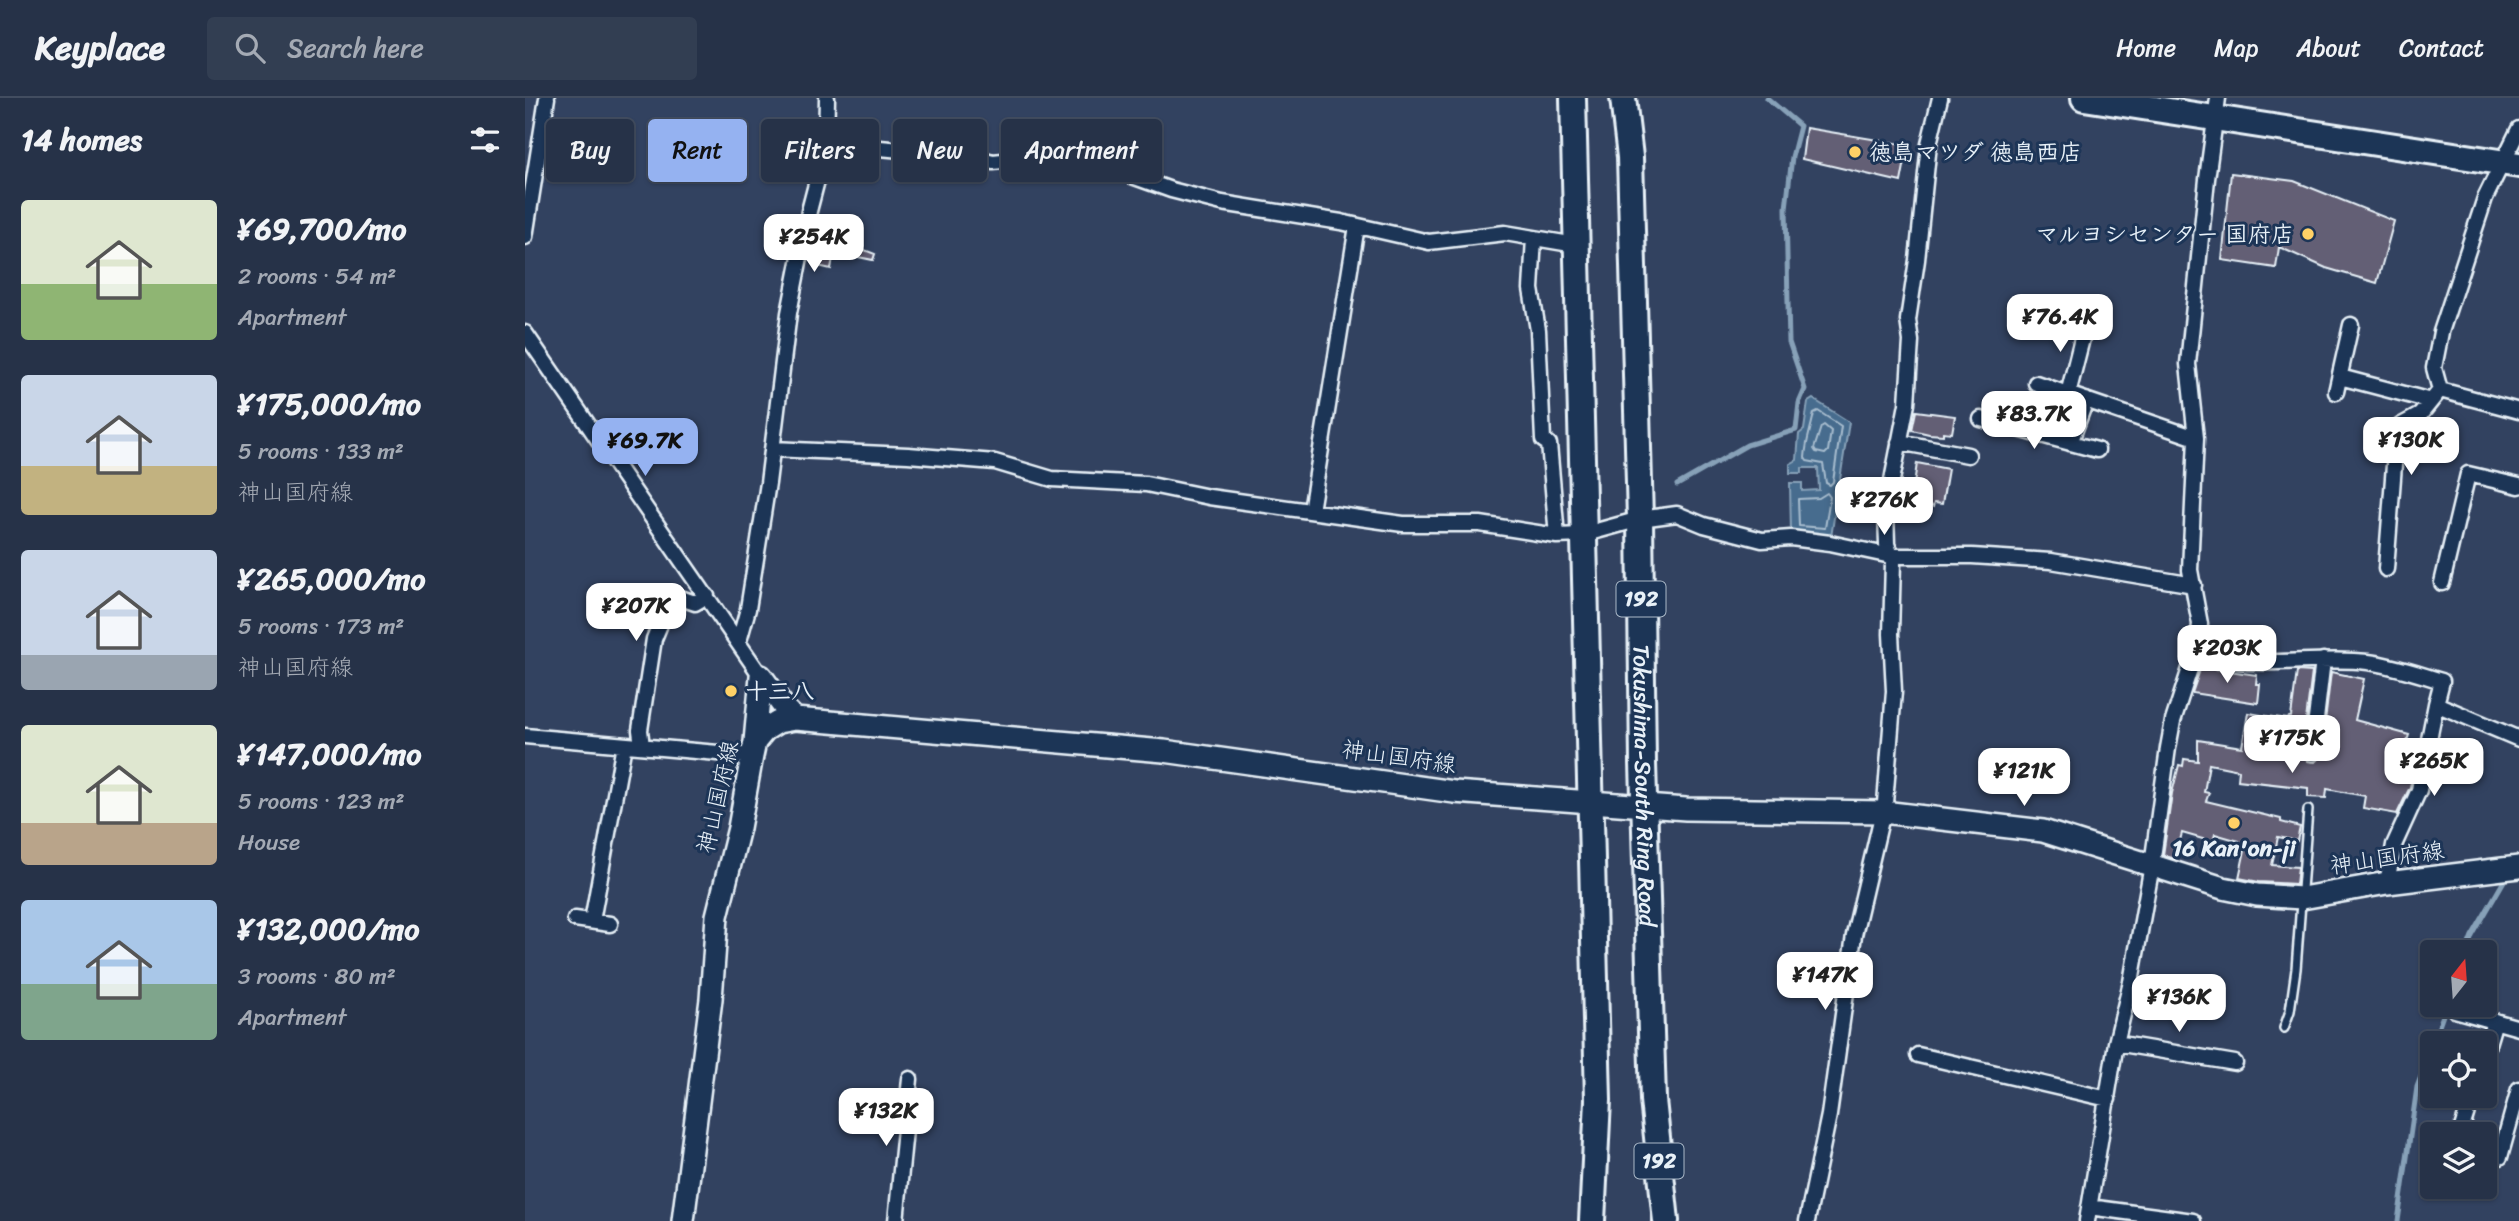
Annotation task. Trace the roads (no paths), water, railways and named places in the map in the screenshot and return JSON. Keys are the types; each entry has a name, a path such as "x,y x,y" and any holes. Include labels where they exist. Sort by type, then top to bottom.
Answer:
{"highway":[{"name":"192","path":"1573,98 1598,1100 1593,1221"},
{"name":"Tokushima-South Ring Road","path":"1623,98 1630,157 1653,1100 1666,1221"},
{"path":"2084,98 2217,108 2510,164"}],"main road":[{"path":"761,676 795,719"},
{"path":"753,749 761,676"},
{"name":"神山国府線","path":"683,1221 711,999 717,916 739,828 753,749 765,730 778,722 795,719 1164,751 1454,792 1686,809 1883,812 2043,831 2247,893 2302,898 2387,883 2511,868"}],"street":[{"path":"525,237 547,98"},
{"path":"827,98 827,119"},
{"path":"1807,1221 1829,1115 1854,935 1883,812 1894,691 1891,634 1893,562 1887,544 1887,510 1907,404 1911,341 1908,320 1929,144 1940,98"},
{"path":"2193,1221 2088,1214 2116,1042 2131,982 2152,865 2168,748 2200,624 2190,570 2196,438 2188,364 2217,108"},
{"path":"2386,569 2396,439 2400,426 2420,415 2436,395 2434,368 2441,332 2485,198 2510,164 2519,130"},
{"path":"879,148 974,157 993,162 1049,156 1079,157 1171,190 1222,203 1357,226 1429,242 1505,233 1576,245"},
{"path":"739,641 748,609 792,300 817,182"},
{"path":"1311,511 1357,226"},
{"path":"1534,238 1531,289 1538,330 1543,440 1549,444 1557,536"},
{"path":"2068,394 2086,323"},
{"path":"2336,392 2351,325"},
{"path":"525,333 761,676"},
{"path":"2340,377 2519,411"},
{"path":"2033,433 2041,385 2196,438"},
{"path":"2070,443 2086,400"},
{"path":"1981,419 2097,450"},
{"path":"1899,442 1968,455"},
{"path":"772,449 995,462 1052,479 1146,484 1209,497 1403,524 1480,524 1557,536 1582,535 1640,519 1677,514 1704,525 1762,540 1804,539 1891,556 1972,556 2051,561 2194,585"},
{"path":"2441,583 2468,474 2519,486"},
{"path":"642,746 640,730 654,639 672,595 695,603 707,596"},
{"path":"2195,651 2217,660 2239,662 2369,662 2442,681 2419,790 2394,845 2387,883"},
{"path":"2312,753 2323,660"},
{"path":"2436,704 2519,740"},
{"path":"525,736 624,745 753,749"},
{"path":"592,921 624,745"},
{"path":"575,919 610,924"},
{"path":"2480,1017 2519,1028"},
{"path":"2492,1031 2495,1021"},
{"path":"2116,1042 2235,1063"},
{"path":"1918,1055 2108,1099"},
{"path":"896,1221 910,1079"},
{"path":"2497,1156 2500,1157 2519,1089"}],"lane":[{"path":"2284,1028 2292,997 2308,810"}],"water":[{"path":"1813,399 1849,422 1831,537 1791,533 1790,483 1802,483 1802,491 1819,490 1818,468 1802,468 1802,473 1790,473 1790,464 1797,460 1799,434 1804,430 1808,402"}],"waterway":[{"path":"1677,485 1747,445 1796,430 1799,403 1805,389 1789,342 1786,208 1792,157 1800,126 1767,98"},
{"path":"2470,940 2508,874"},
{"path":"2437,1031 2442,1017"},
{"path":"2398,1221 2420,1079"}],"place":[{"name":"徳島マツダ 徳島西店","path":"1855,152"},
{"name":"マルヨシセンター 国府店","path":"2308,234"},
{"name":"十三八","path":"731,691"},
{"name":"16 Kan'on-ji","path":"2234,823"}]}
